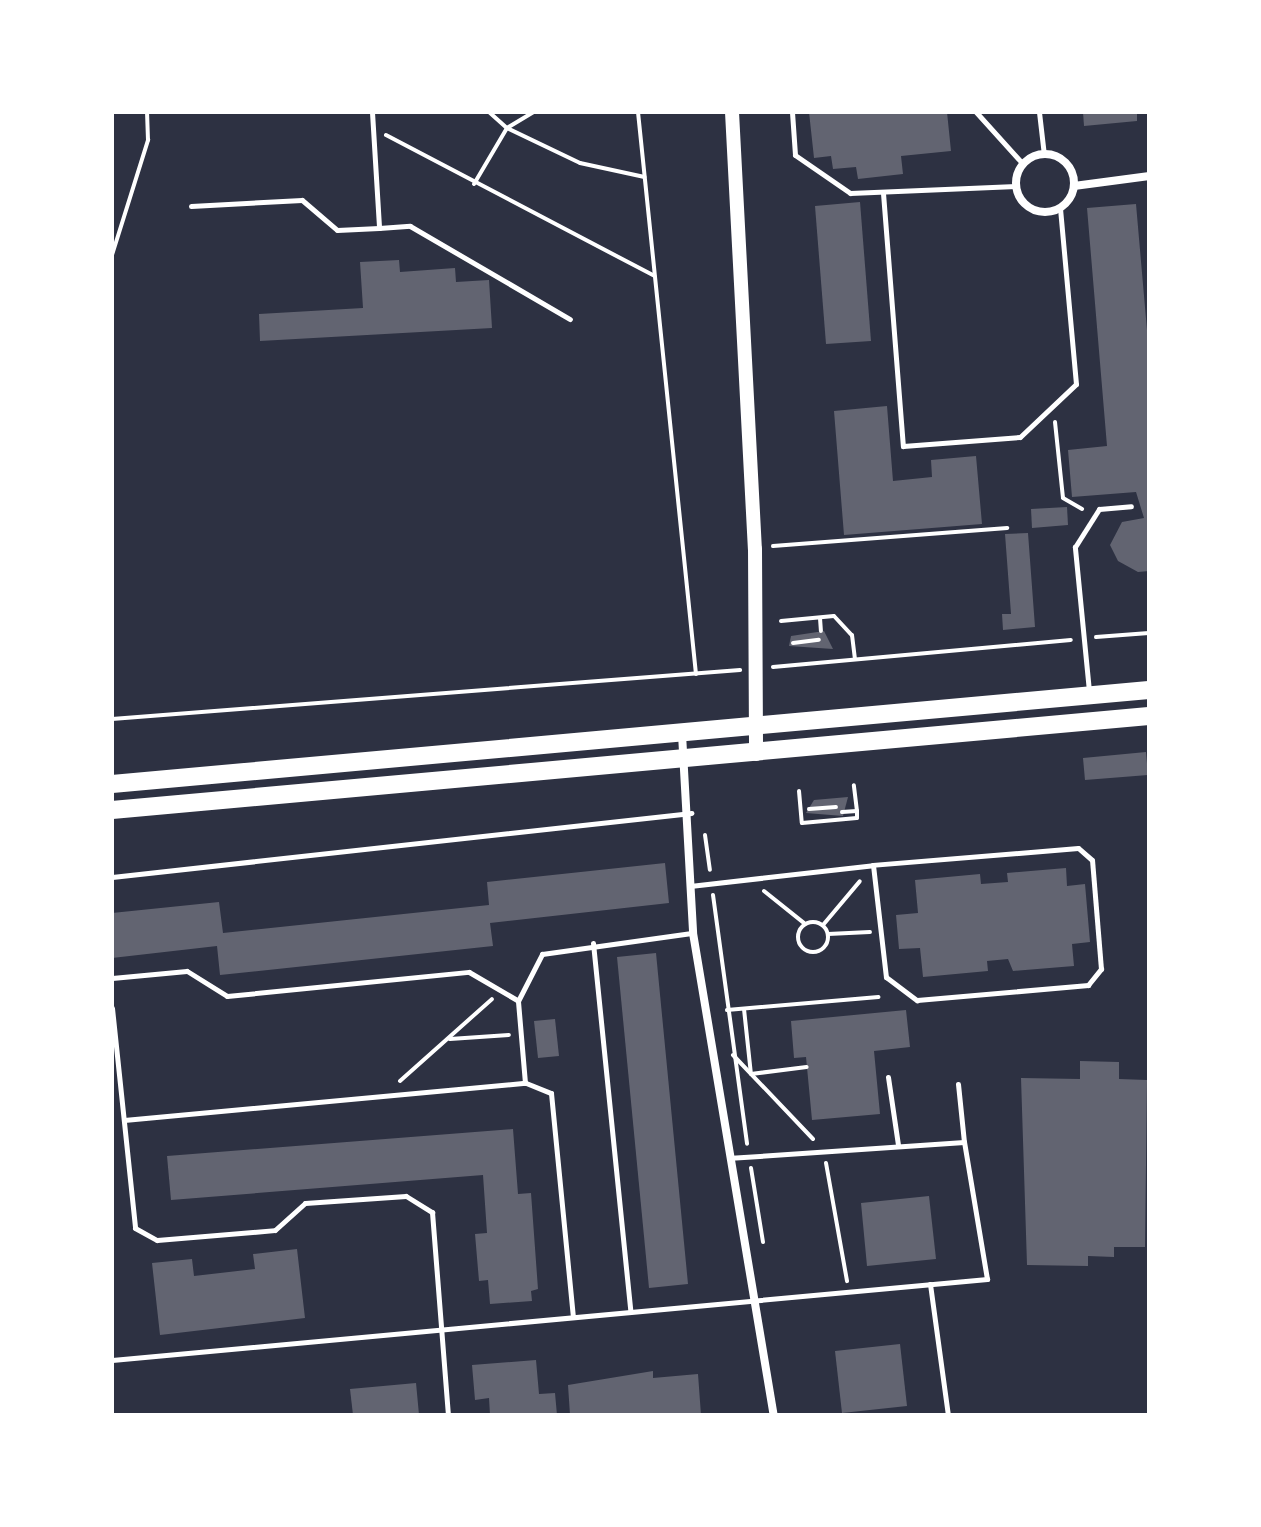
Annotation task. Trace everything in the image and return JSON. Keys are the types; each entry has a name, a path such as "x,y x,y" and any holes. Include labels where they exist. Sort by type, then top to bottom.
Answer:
{"main road":[{"path":"112,784 1149,690"},
{"path":"112,810 684,761 1149,716"}],"street":[{"path":"732,112 755,549 756,754"},
{"path":"1074,186 1064,162 1044,155 1023,164 1016,186 1033,210 1060,208 1074,186 1149,176"},
{"path":"682,734 691,813 693,933 750,1299 774,1415"}],"lane":[{"path":"372,112 379,228"},
{"path":"792,112 795,155 850,193 1016,186"},
{"path":"976,112 1023,164"},
{"path":"1039,112 1044,155"},
{"path":"883,193 903,446 1020,437 1076,384 1060,208"},
{"path":"191,206 302,200 337,230 410,226 570,319"},
{"path":"1089,696 1075,547 1099,509 1131,506"},
{"path":"112,877 691,813"},
{"path":"690,886 873,865 1078,848 1092,860 1101,969 1088,985 917,1000 886,977 873,865"},
{"path":"525,1083 518,1001 542,954 593,943 693,933"},
{"path":"593,943 630,1310"},
{"path":"112,978 187,971 227,996 469,972 504,988 518,1001"},
{"path":"112,1008 135,1228 157,1240 275,1230 305,1203 406,1196 432,1212 448,1415"},
{"path":"888,1077 898,1145"},
{"path":"124,1120 525,1083 551,1093 573,1316"},
{"path":"112,1360 440,1327 987,1279 964,1142 958,1084"},
{"path":"728,1158 964,1142"},
{"path":"930,1284 948,1415"}],"path":[{"path":"112,255 148,140 147,112"},
{"path":"489,112 507,128 580,163 644,177"},
{"path":"474,184 507,128 534,112"},
{"path":"638,112 696,674"},
{"path":"373,129 654,276"},
{"path":"1046,412 1057,424 1063,498 1094,517"},
{"path":"755,549 1007,528"},
{"path":"781,621 834,616 852,635 855,659"},
{"path":"819,617 821,631"},
{"path":"112,719 696,674 1149,633"},
{"path":"793,643 819,640"},
{"path":"799,791 802,823 857,818 854,785"},
{"path":"809,809 836,807"},
{"path":"842,812 857,811"},
{"path":"703,821 727,1010 764,1251"},
{"path":"823,925 873,865"},
{"path":"750,879 805,924 823,925"},
{"path":"805,924 798,939 805,950 819,951 828,934"},
{"path":"823,925 828,934"},
{"path":"828,934 880,931"},
{"path":"384,1096 504,988"},
{"path":"727,1010 878,997"},
{"path":"744,1009 751,1074 807,1067"},
{"path":"448,1039 521,1035"}],"building":[{"path":"809,112 947,112 951,151 901,156 903,174 858,179 856,167 833,169 831,156 814,158"},
{"path":"1083,112 1137,112 1137,121 1084,126"},
{"path":"860,202 871,341 826,344 815,206"},
{"path":"1136,204 1149,353 1149,571 1138,572 1118,561 1110,545 1122,522 1144,518 1136,492 1072,497 1068,450 1107,446 1087,208"},
{"path":"399,260 400,272 455,268 456,282 489,280 492,328 260,341 259,314 363,308 360,262"},
{"path":"887,406 893,481 932,477 931,460 976,456 982,524 844,535 834,411"},
{"path":"1067,507 1068,525 1032,528 1031,509"},
{"path":"1028,533 1035,627 1003,630 1002,614 1011,614 1005,534"},
{"path":"824,631 833,649 789,646 791,636"},
{"path":"1146,752 1148,775 1085,780 1083,758"},
{"path":"848,797 843,816 806,813 814,800"},
{"path":"665,863 669,903 490,923 493,946 220,975 217,946 112,958 112,913 219,902 223,933 489,905 487,882"},
{"path":"1066,868 1067,886 1085,884 1090,942 1072,944 1074,966 1013,971 1008,959 987,961 988,971 923,977 920,948 899,949 896,915 918,913 915,880 980,874 981,884 1008,882 1007,873"},
{"path":"656,953 688,1284 649,1288 617,957"},
{"path":"906,1010 910,1047 874,1051 880,1114 812,1120 806,1057 794,1058 791,1021"},
{"path":"555,1019 559,1056 538,1058 534,1021"},
{"path":"1080,1061 1119,1062 1119,1079 1147,1080 1145,1247 1114,1247 1114,1257 1088,1256 1088,1266 1027,1265 1021,1078 1080,1079"},
{"path":"513,1129 518,1194 531,1193 538,1289 531,1291 532,1301 490,1304 488,1280 479,1281 475,1234 487,1233 483,1175 171,1200 167,1156"},
{"path":"929,1196 936,1259 867,1266 861,1203"},
{"path":"297,1249 305,1318 160,1335 152,1263 192,1259 194,1276 255,1269 253,1254"},
{"path":"900,1344 907,1406 842,1413 835,1351"},
{"path":"536,1360 539,1394 555,1393 557,1415 490,1415 489,1398 475,1400 472,1365"},
{"path":"653,1371 653,1378 698,1374 701,1415 570,1415 568,1385"},
{"path":"416,1383 419,1415 353,1415 350,1389"}]}
